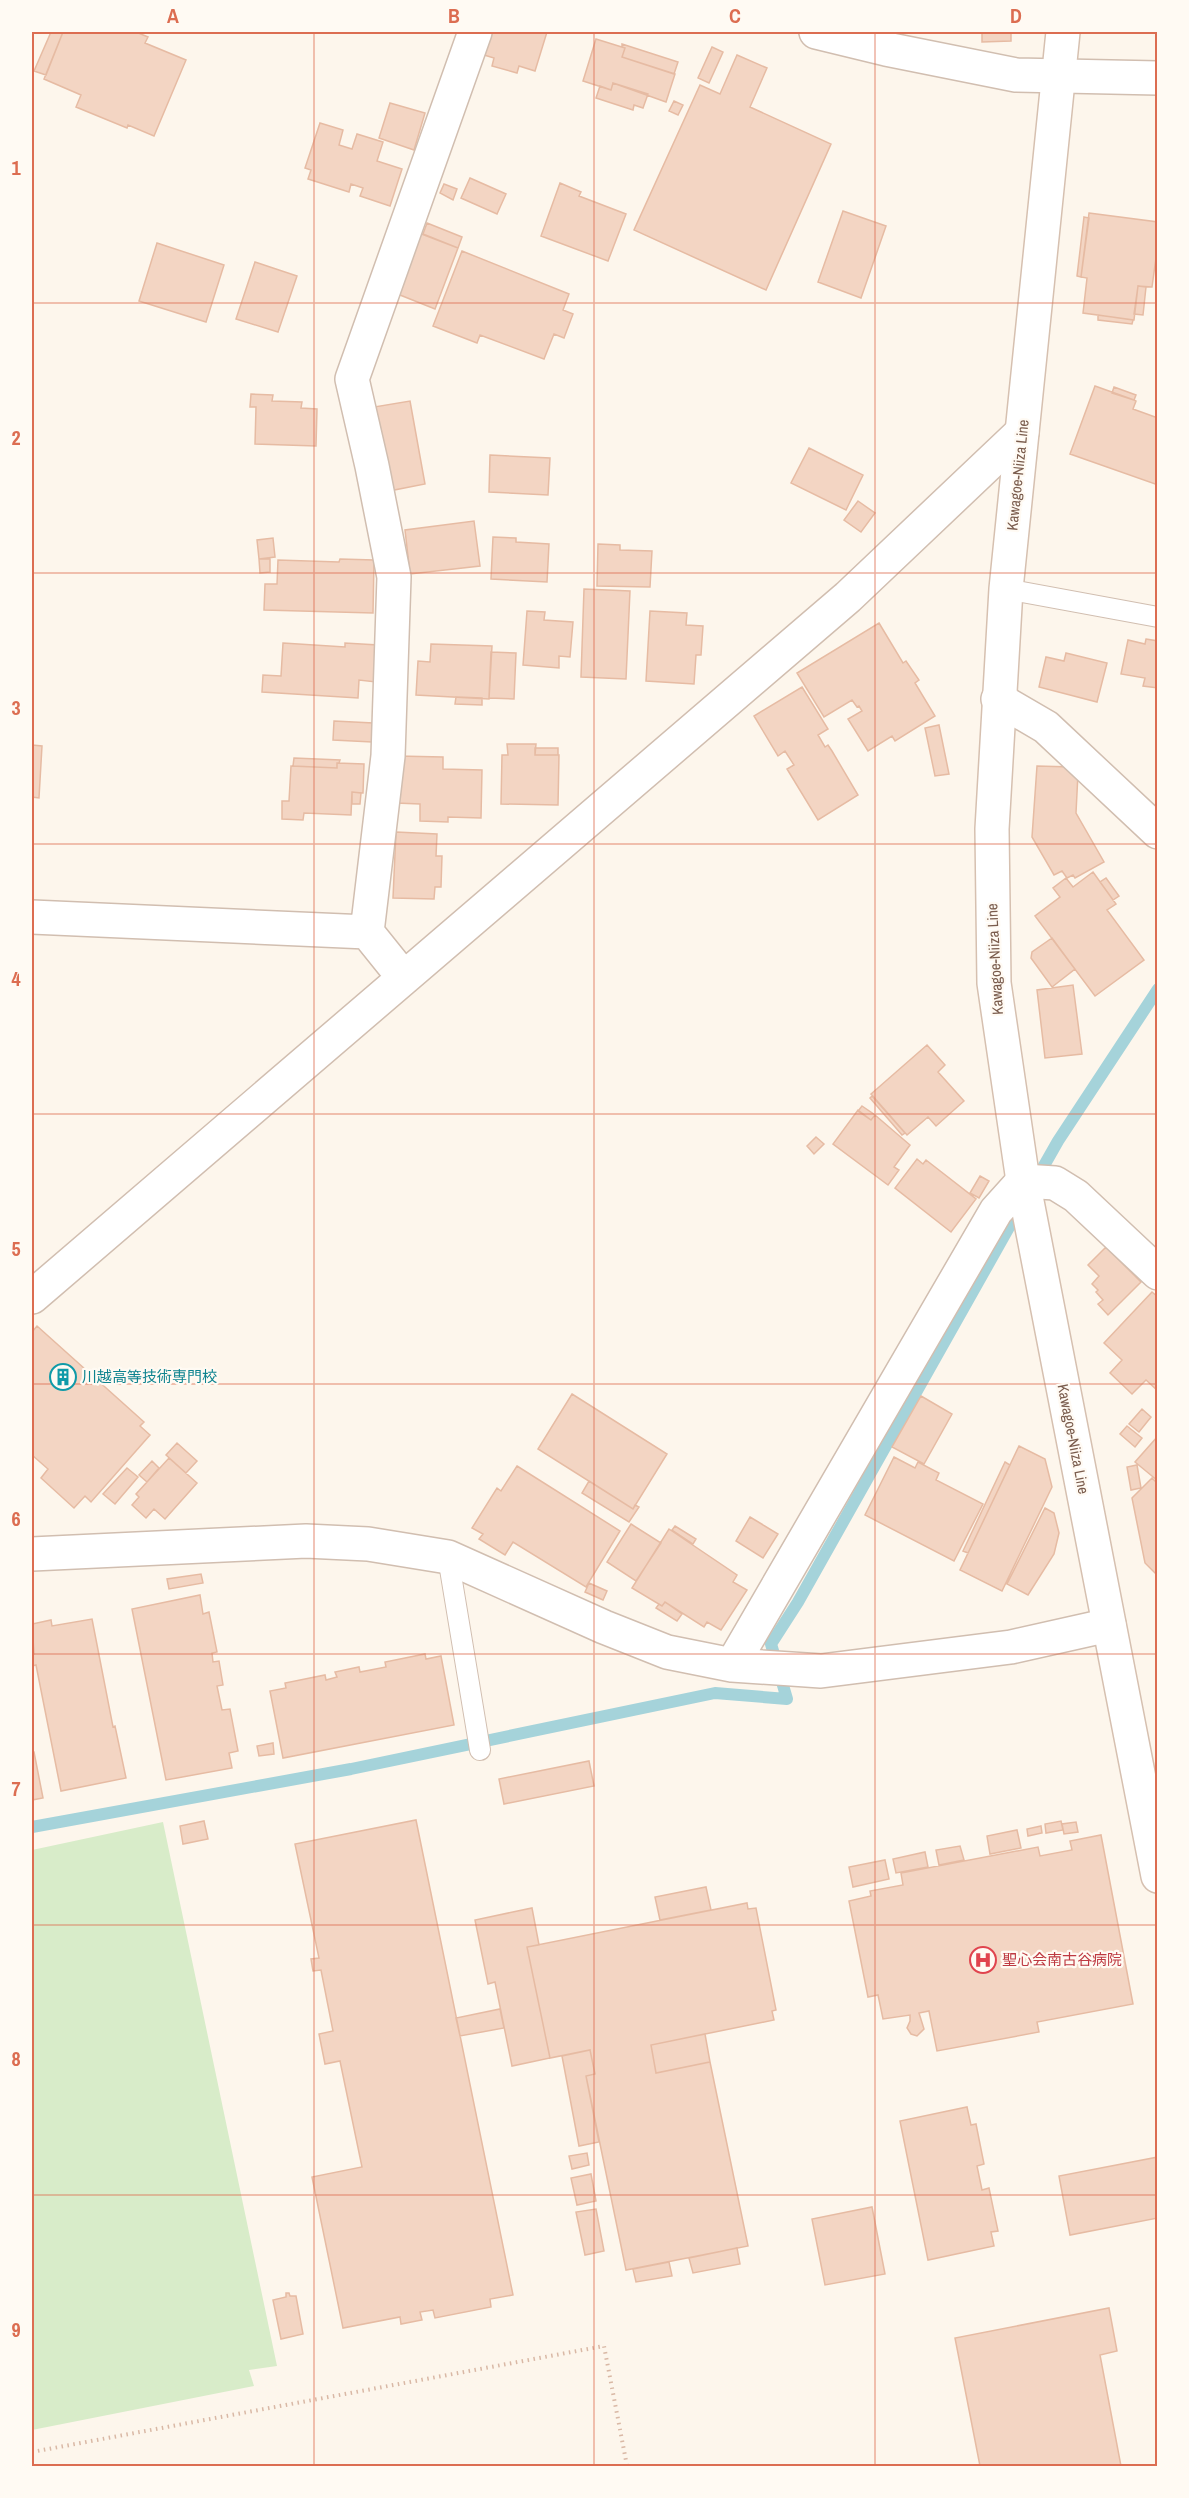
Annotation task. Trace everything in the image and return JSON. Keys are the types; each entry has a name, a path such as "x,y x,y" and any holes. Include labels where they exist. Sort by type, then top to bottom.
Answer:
{"street":[{"path":"404,978 367,932 388,756 394,577 352,379 475,32"},
{"path":"816,32 886,49 1016,75 1158,78"},
{"name":"Kawagoe-Niiza Line","path":"1063,32 1006,590 992,829 994,971 1003,1052 1023,1181 1157,1870"},
{"path":"32,1297 848,597 1022,432"},
{"path":"998,699 1046,727 1158,832"},
{"path":"32,918 367,932"},
{"path":"732,1665 996,1211 1023,1181 1055,1183 1076,1196 1158,1273"},
{"path":"32,1554 306,1541 368,1544 448,1557 667,1652 732,1665 821,1671 1011,1647 1109,1625"}],"lane":[{"path":"1006,590 1158,617"},
{"path":"448,1557 480,1750"}],"path":[{"path":"32,2452 604,2346 627,2466"}],"green space":[{"path":"163,1822 277,2366 249,2370 254,2386 32,2430 32,1850"}],"building":[{"path":"51,32 63,32 46,75 34,71"},
{"path":"63,32 136,32 148,37 145,43 186,60 154,136 128,125 127,128 76,107 81,95 44,79"},
{"path":"491,32 547,32 535,71 519,66 517,73 492,66 494,58 484,55"},
{"path":"982,32 1011,32 1011,41 982,42"},
{"path":"596,39 625,48 622,57 675,74 666,102 613,83 611,90 583,81"},
{"path":"622,44 678,62 674,74 622,57 625,48"},
{"path":"712,47 723,52 709,83 698,78"},
{"path":"737,55 767,68 750,107 831,144 766,290 634,230 700,85 720,94"},
{"path":"613,83 648,94 643,108 634,105 633,110 596,98 600,86 611,90"},
{"path":"674,101 683,105 678,115 669,111"},
{"path":"390,103 425,113 414,150 379,138"},
{"path":"320,123 343,130 339,145 352,149 357,134 383,142 377,161 402,169 390,206 360,196 363,188 351,184 349,192 308,179 311,170 305,168"},
{"path":"470,178 506,194 497,214 461,198"},
{"path":"560,183 581,192 579,196 626,214 608,261 541,236"},
{"path":"444,184 457,189 453,200 440,193"},
{"path":"843,211 886,226 861,298 818,282"},
{"path":"1089,213 1158,222 1158,259 1156,258 1152,287 1138,286 1134,320 1083,313 1087,278 1081,277"},
{"path":"1084,217 1089,218 1081,277 1077,276"},
{"path":"427,223 462,237 458,248 423,234"},
{"path":"419,233 458,248 435,309 395,293"},
{"path":"157,243 224,265 206,322 139,301"},
{"path":"462,251 569,294 563,310 573,314 564,338 554,334 544,359 480,335 477,343 433,326"},
{"path":"255,262 297,276 278,332 236,319"},
{"path":"1138,286 1146,287 1143,315 1134,314"},
{"path":"1098,315 1133,320 1132,324 1098,320"},
{"path":"1095,386 1136,401 1133,409 1158,418 1158,485 1070,454"},
{"path":"1114,387 1136,395 1134,400 1112,393"},
{"path":"251,394 273,395 272,401 302,402 301,408 317,409 316,446 255,444 256,407 250,407"},
{"path":"410,401 425,484 389,491 374,407"},
{"path":"809,448 863,475 846,510 791,483"},
{"path":"490,455 550,458 548,495 489,492"},
{"path":"858,501 875,513 861,532 844,520"},
{"path":"474,521 480,566 410,574 405,530"},
{"path":"493,537 516,538 516,542 549,544 547,582 491,579"},
{"path":"273,538 275,557 259,559 257,540"},
{"path":"598,544 620,545 620,550 652,551 650,587 597,586"},
{"path":"259,559 270,559 270,572 260,573"},
{"path":"340,559 374,560 373,613 264,610 265,584 277,584 278,560 339,562"},
{"path":"584,589 630,591 626,679 581,677"},
{"path":"527,611 545,612 544,620 573,622 570,657 559,656 559,668 523,665"},
{"path":"650,611 687,613 686,625 703,626 701,655 696,655 694,684 646,681"},
{"path":"879,623 903,663 906,661 919,680 915,683 935,716 895,741 892,736 868,751 848,719 862,711 859,706 857,707 852,700 824,717 797,673"},
{"path":"1146,639 1158,641 1158,688 1143,686 1145,678 1121,674 1128,640 1145,644"},
{"path":"283,643 345,647 345,643 378,645 376,682 359,680 358,698 262,692 263,675 281,676"},
{"path":"431,644 492,646 489,699 416,695 418,661 430,662"},
{"path":"491,652 516,653 514,699 489,698"},
{"path":"1066,653 1107,663 1097,702 1039,687 1046,657 1064,661"},
{"path":"802,687 828,729 818,735 825,747 828,745 858,795 818,820 787,769 794,765 785,751 778,756 754,716"},
{"path":"456,697 482,698 482,705 455,704"},
{"path":"334,721 373,723 372,742 333,740"},
{"path":"939,725 949,774 935,776 925,728"},
{"path":"507,744 536,744 535,755 559,755 558,805 501,804 502,755 508,755"},
{"path":"32,745 42,746 39,798 32,797"},
{"path":"535,748 558,748 558,755 535,755"},
{"path":"397,756 443,757 443,769 482,770 481,818 448,817 448,822 420,821 420,804 396,803"},
{"path":"294,758 340,760 337,768 293,766"},
{"path":"337,763 364,764 363,793 352,792 351,815 304,813 303,820 282,819 282,801 289,801 291,766 337,768"},
{"path":"1037,766 1072,767 1078,773 1076,813 1104,862 1075,878 1073,875 1067,878 1062,871 1054,875 1032,837"},
{"path":"352,792 361,793 360,804 352,804"},
{"path":"396,832 437,834 436,856 442,856 441,887 435,887 434,899 393,898"},
{"path":"1093,872 1116,904 1107,910 1144,960 1095,996 1035,916 1060,897 1053,888 1066,878 1073,887"},
{"path":"1106,878 1119,896 1113,900 1100,882"},
{"path":"1052,938 1075,969 1052,987 1031,958 1032,952"},
{"path":"1073,985 1082,1054 1045,1058 1037,990"},
{"path":"927,1045 945,1065 938,1072 964,1101 936,1126 928,1117 907,1135 871,1094"},
{"path":"872,1096 905,1133 902,1135 870,1098"},
{"path":"862,1106 875,1115 871,1120 858,1111"},
{"path":"858,1110 871,1120 875,1115 910,1145 894,1167 899,1170 888,1185 833,1144"},
{"path":"816,1137 824,1144 814,1154 807,1146"},
{"path":"917,1159 923,1164 926,1160 976,1199 951,1232 895,1188"},
{"path":"980,1176 989,1181 979,1198 970,1193"},
{"path":"1106,1247 1141,1282 1108,1315 1098,1304 1103,1300 1092,1284 1099,1276 1088,1265"},
{"path":"1152,1292 1158,1297 1158,1391 1146,1380 1132,1394 1110,1373 1122,1360 1104,1343"},
{"name":"川越高等技術専門校","path":"37,1326 144,1422 140,1426 150,1435 91,1502 85,1496 74,1508 41,1478 48,1469 32,1455 32,1332"},
{"path":"572,1394 667,1454 633,1509 538,1449"},
{"path":"921,1396 952,1414 924,1464 892,1447"},
{"path":"1142,1409 1151,1417 1139,1432 1129,1424"},
{"path":"1127,1426 1142,1438 1135,1447 1120,1434"},
{"path":"1158,1436 1158,1481 1135,1462"},
{"path":"177,1443 197,1461 186,1473 166,1455"},
{"path":"1019,1446 1045,1459 1052,1487 1002,1591 960,1570"},
{"path":"894,1457 915,1468 918,1462 939,1473 936,1480 983,1504 954,1561 865,1515"},
{"path":"169,1458 197,1483 165,1519 154,1509 146,1518 132,1505 139,1497 136,1494"},
{"path":"152,1461 159,1468 147,1482 139,1475"},
{"path":"1005,1462 1010,1465 968,1553 963,1551"},
{"path":"1137,1465 1141,1488 1131,1490 1127,1467"},
{"path":"517,1466 620,1531 586,1587 513,1542 505,1555 479,1539 483,1534 472,1528 497,1488 501,1491"},
{"path":"127,1468 138,1477 115,1504 103,1494"},
{"path":"1152,1478 1158,1484 1158,1576 1145,1563 1132,1498"},
{"path":"589,1481 633,1509 635,1505 639,1507 629,1522 582,1493"},
{"path":"1045,1508 1054,1513 1059,1533 1054,1554 1028,1595 1007,1584"},
{"path":"750,1517 778,1534 763,1558 736,1541"},
{"path":"631,1524 661,1543 636,1581 607,1562"},
{"path":"675,1526 696,1539 693,1544 672,1530"},
{"path":"669,1529 737,1575 733,1582 747,1590 721,1630 707,1622 704,1627 665,1602 662,1606 632,1588"},
{"path":"201,1574 203,1583 169,1589 167,1579"},
{"path":"589,1583 607,1591 603,1600 585,1592"},
{"path":"200,1595 203,1614 209,1612 217,1652 212,1653 213,1662 219,1661 223,1685 217,1686 222,1710 230,1709 238,1751 229,1753 232,1768 166,1780 132,1609"},
{"path":"665,1602 682,1614 677,1621 656,1608"},
{"path":"92,1619 113,1727 115,1726 126,1778 61,1791 36,1665 32,1666 32,1654 34,1654 32,1624 51,1620 52,1626"},
{"path":"425,1654 426,1659 441,1656 454,1725 283,1758 270,1691 286,1688 285,1683 325,1675 326,1680 337,1677 335,1672 359,1667 360,1672 386,1667 385,1662"},
{"path":"273,1743 274,1754 259,1756 257,1746"},
{"path":"32,1752 34,1752 43,1798 32,1800"},
{"path":"589,1761 594,1786 504,1804 499,1779"},
{"path":"416,1820 513,2295 490,2299 491,2307 435,2318 433,2310 420,2312 422,2320 401,2324 400,2317 343,2328 312,2177 362,2167 340,2061 325,2064 319,2034 333,2031 321,1970 313,1971 311,1959 319,1958 295,1844"},
{"path":"204,1821 208,1839 183,1844 180,1826"},
{"path":"1061,1821 1063,1830 1046,1833 1045,1824"},
{"path":"1076,1822 1078,1832 1064,1834 1062,1824"},
{"path":"1041,1826 1042,1833 1028,1836 1027,1829"},
{"path":"1017,1830 1021,1848 990,1854 987,1836"},
{"path":"1101,1835 1133,2004 1037,2022 1039,2032 937,2051 929,2011 919,2013 924,2029 917,2036 911,2034 907,2028 910,2015 883,2019 878,1995 868,1997 849,1901 871,1896 870,1891 903,1885 901,1873 1038,1847 1040,1856 1072,1850 1070,1841"},
{"path":"960,1846 964,1860 939,1865 936,1850"},
{"path":"925,1852 928,1867 896,1873 893,1859"},
{"path":"885,1860 889,1879 853,1887 849,1867"},
{"path":"706,1887 711,1910 660,1920 655,1897"},
{"path":"747,1903 748,1909 756,1908 776,2010 772,2011 774,2020 651,2045 656,2073 710,2062 748,2246 626,2270 586,2076 595,2074 590,2050 550,2058 527,1947"},
{"path":"532,1908 539,1945 527,1947 550,2058 512,2066 495,1982 488,1984 475,1920"},
{"path":"500,2009 504,2028 460,2036 456,2018"},
{"path":"705,2034 710,2062 656,2073 651,2045"},
{"path":"590,2050 595,2074 586,2076 599,2142 579,2146 562,2056"},
{"path":"967,2107 971,2125 976,2124 984,2164 977,2166 982,2190 989,2188 998,2231 991,2232 994,2246 928,2260 900,2121"},
{"path":"587,2153 589,2165 572,2169 569,2156"},
{"path":"1158,2157 1158,2218 1070,2235 1059,2176"},
{"path":"591,2174 596,2201 577,2205 571,2178"},
{"path":"872,2207 885,2274 825,2285 812,2219"},
{"path":"596,2209 604,2251 585,2255 576,2212"},
{"path":"737,2248 740,2264 693,2273 689,2258"},
{"path":"669,2262 672,2276 636,2282 633,2269"},
{"path":"286,2293 296,2296 303,2334 281,2339 273,2300 286,2297"},
{"path":"1109,2308 1117,2351 1100,2355 1121,2466 980,2466 955,2338"}],"waterway":[{"path":"1037,1178 1058,1141 1158,989"},
{"path":"32,1827 351,1769 715,1693 787,1699 771,1644 798,1602 1021,1206"}],"place":[{"name":"川越高等技術専門校","path":"63,1377"},
{"name":"聖心会南古谷病院","path":"983,1960"}]}
